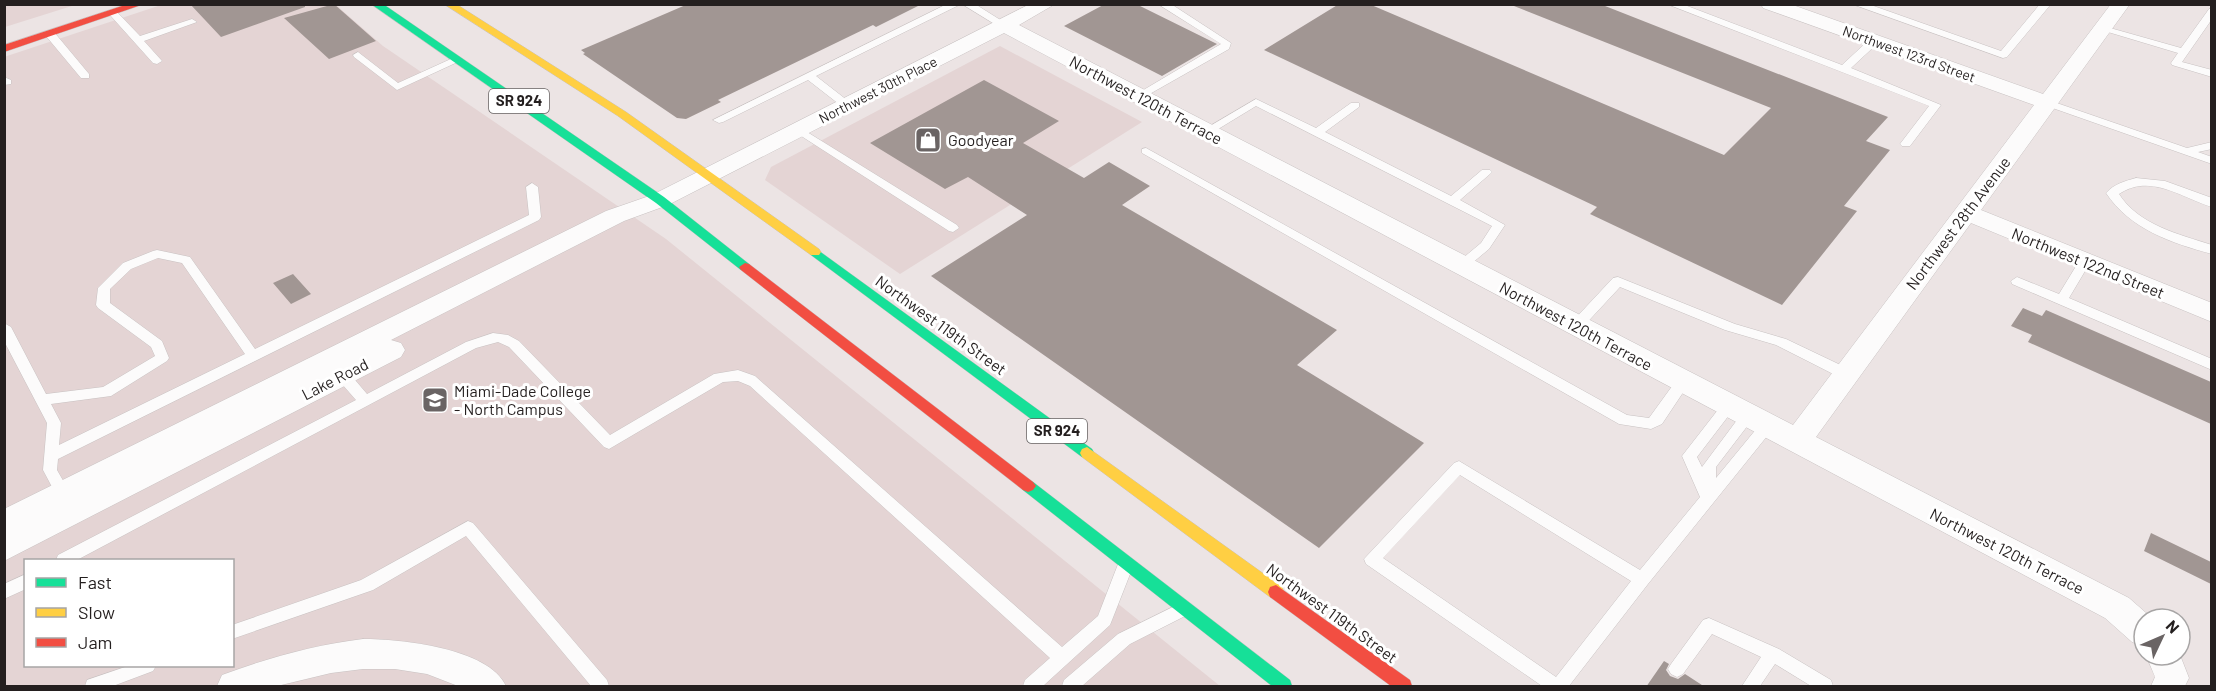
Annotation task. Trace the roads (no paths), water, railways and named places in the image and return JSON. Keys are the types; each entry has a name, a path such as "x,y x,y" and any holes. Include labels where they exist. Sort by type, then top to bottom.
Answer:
{"main road":[{"path":"4,34 97,4"},
{"path":"4,49 139,4"},
{"name":"SR 924","path":"376,4 533,110 660,200 1284,687"},
{"name":"Northwest 119th Street","path":"449,4 622,114 710,175 1404,687"}],"street":[{"name":"Northwest 30th Place","path":"710,175 1046,4"},
{"name":"Northwest 123rd Street","path":"1770,4 2048,103"},
{"name":"Northwest 28th Avenue","path":"1796,442 2121,4"},
{"name":"Northwest 120th Terrace","path":"1005,26 2117,608 2132,621"},
{"name":"Lake Road","path":"4,548 68,503 336,368 629,228 660,200 710,175"},
{"name":"Northwest 122nd Street","path":"1965,212 2211,314"},
{"name":"Lake Road","path":"4,524 68,503"},
{"path":"234,687 299,663 355,653 384,652 434,660 457,668 489,687"},
{"path":"2168,667 2172,678 2168,687"}],"lane":[{"path":"719,120 956,4"},
{"path":"967,4 1005,26"},
{"path":"1139,96 1225,47 1226,43 1200,24 1163,4"},
{"path":"1672,4 1936,105 1906,144"},
{"path":"1857,4 2002,55 2046,4"},
{"path":"2211,11 2176,63 2211,74"},
{"path":"113,13 157,61"},
{"path":"138,40 192,22"},
{"path":"2103,29 2184,52"},
{"path":"50,34 85,76"},
{"path":"1844,69 1874,41"},
{"path":"358,55 397,87 457,60"},
{"path":"809,76 848,105"},
{"path":"1206,132 1256,102 1499,225 1485,246 1461,266"},
{"path":"2048,103 2211,160"},
{"path":"1317,133 1355,105"},
{"path":"799,130 953,228"},
{"path":"2187,152 2211,145"},
{"path":"1146,151 1624,420 1651,424 1657,420 1683,382"},
{"path":"1452,201 1486,172"},
{"path":"2211,203 2154,182 2132,181 2112,193 2120,208 2148,225 2211,250"},
{"path":"51,456 535,217 532,187"},
{"path":"42,400 106,392 162,358 157,344 103,305 104,288 127,266 156,254 186,260 253,356"},
{"path":"2062,300 2085,261"},
{"path":"1576,326 1618,281 1730,327 1781,342 1846,374"},
{"path":"2017,281 2211,365"},
{"path":"4,327 54,423 50,470 68,503"},
{"path":"68,559 471,345 496,336 503,337 514,344 609,443 719,378 732,374 750,378 1062,658"},
{"path":"336,368 365,401"},
{"path":"1708,498 1709,466 1748,416"},
{"path":"1708,498 1689,456 1748,416"},
{"path":"1642,579 1459,467 1371,559 1557,687 1708,498 1748,416"},
{"path":"234,631 366,585 468,527 601,687"},
{"path":"1031,687 1104,620 1126,564"},
{"path":"4,592 24,582"},
{"path":"1070,687 1124,639 1184,609"},
{"path":"1677,669 1708,625 1773,654 1825,687"},
{"path":"1750,687 1773,654"},
{"path":"97,686 144,667"}],"place":[{"name":"Goodyear","path":"928,140"},
{"name":"Miami-Dade College - North Campus","path":"435,400"}]}
